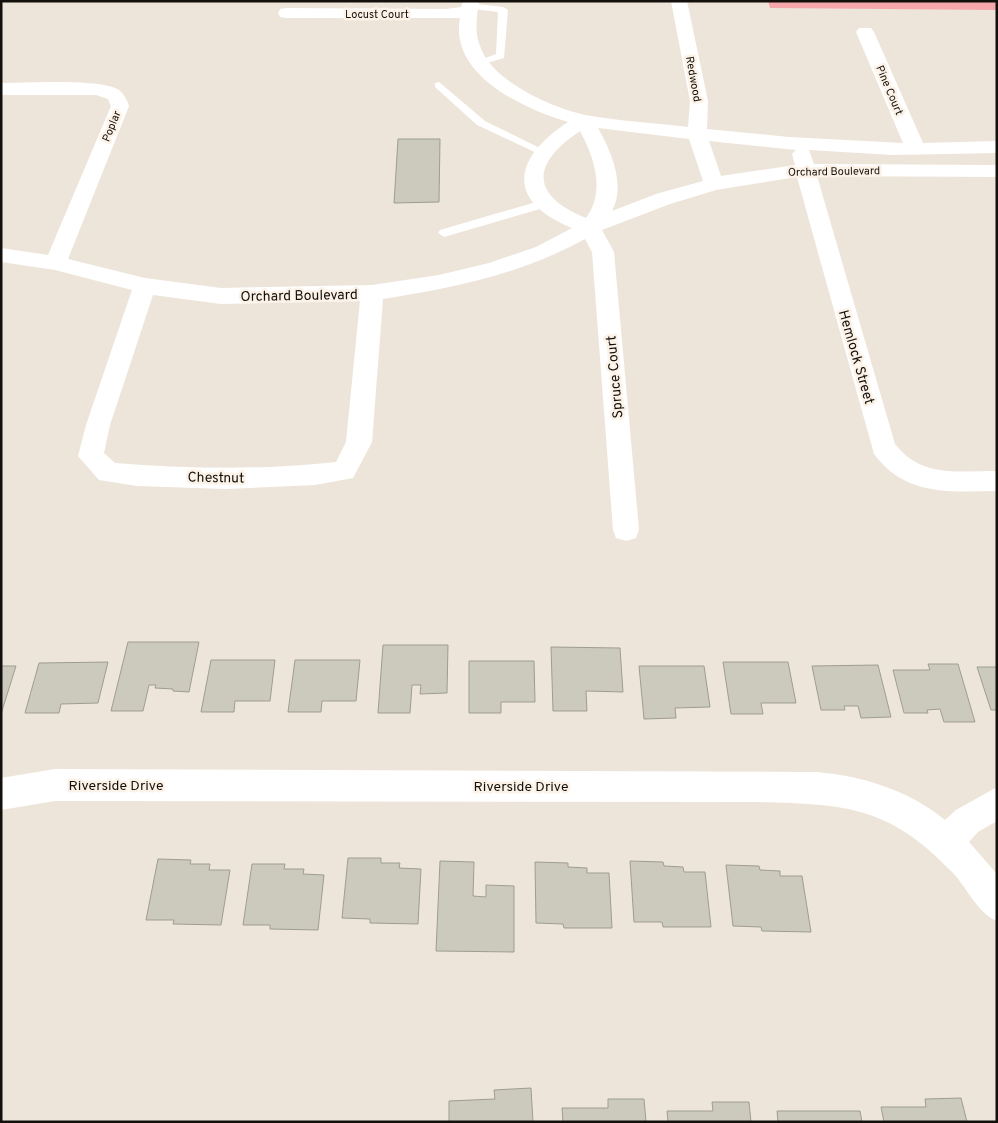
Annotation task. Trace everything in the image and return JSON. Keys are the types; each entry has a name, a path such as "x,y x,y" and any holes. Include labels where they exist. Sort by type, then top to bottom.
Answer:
{"street":[{"name":"Redwood","path":"680,1 699,101 697,135 714,184"},
{"name":"Orchard Boulevard","path":"469,7 468,38 480,62 507,88 526,101 556,113 583,120 697,135 800,145 915,148 997,147"},
{"name":"Locust Court","path":"286,13 446,14 469,7"},
{"name":"Pine Court","path":"865,32 915,148"},
{"name":"Poplar","path":"1,89 96,89 111,92 118,98 120,106 55,263"},
{"path":"583,120 596,138 602,152 606,184 605,204 590,228 568,219 543,204 535,192 533,176 545,153 554,141 583,120"},
{"name":"Hemlock Street","path":"800,145 883,447 890,459 904,471 919,478 935,481 997,481"},
{"name":"Orchard Boulevard","path":"1,255 55,263 145,286 221,296 372,293 439,283 494,269 544,252 590,228 663,200 714,184 806,170 997,171"},
{"name":"Spruce Court","path":"590,228 603,252 626,530"},
{"name":"Chestnut","path":"145,286 98,425 91,456 108,473 144,477 297,478 344,472 359,442 372,293"},
{"name":"Riverside Drive","path":"1,794 54,785 734,786 837,790 863,795 911,816 947,842 973,870 997,904"},
{"path":"947,842 968,821 997,802"}],"lane":[{"path":"469,7 503,10 501,56 480,62"},
{"path":"439,85 481,123 545,153"},
{"path":"444,233 543,204"}],"shaded area":[{"path":"768,1 997,1 997,10 770,8"}],"building":[{"path":"398,139 440,139 439,202 394,203"},
{"path":"128,642 199,642 189,692 155,688 156,685 149,685 143,711 111,711"},
{"path":"383,645 448,645 447,693 420,694 421,685 412,685 410,713 378,713"},
{"path":"551,647 620,648 623,692 586,691 587,711 553,711"},
{"path":"211,660 275,660 270,701 235,701 234,712 201,712"},
{"path":"295,660 360,660 356,701 322,701 321,712 288,712"},
{"path":"469,661 534,661 535,702 501,702 501,713 469,713"},
{"path":"108,662 98,703 61,704 59,713 25,713 39,663"},
{"path":"723,662 788,662 796,703 761,703 763,714 731,714"},
{"path":"928,664 958,664 975,722 944,722 940,709 927,710 928,713 904,713 893,670 930,670"},
{"path":"878,665 891,717 861,718 858,706 844,706 845,710 821,710 812,666"},
{"path":"1,666 16,666 1,714"},
{"path":"639,666 704,666 710,707 675,708 676,718 644,719"},
{"path":"977,667 997,667 997,710 991,710"},
{"path":"348,858 381,858 381,863 400,863 399,868 421,869 418,924 370,923 370,919 342,918"},
{"path":"158,859 191,860 190,864 210,864 209,870 230,870 221,925 173,924 174,920 146,920"},
{"path":"440,861 474,862 473,896 486,897 486,885 514,886 514,952 436,951"},
{"path":"630,861 663,862 664,866 683,867 684,872 705,872 711,927 663,927 662,922 634,922"},
{"path":"535,862 568,863 568,867 587,868 587,873 609,873 612,928 564,928 563,924 536,923"},
{"path":"252,864 285,864 284,869 304,869 303,874 324,875 318,930 270,929 270,925 243,925"},
{"path":"726,865 759,866 760,870 780,871 780,876 802,876 811,932 762,931 761,927 733,926"},
{"path":"531,1088 533,1122 449,1122 449,1101 495,1099 494,1090"},
{"path":"961,1098 967,1122 884,1122 881,1107 926,1107 925,1099"},
{"path":"608,1099 644,1099 646,1122 563,1122 562,1108 608,1108"},
{"path":"712,1102 749,1102 751,1122 668,1122 667,1111 713,1111"},
{"path":"777,1111 860,1111 862,1122 778,1122"}]}
